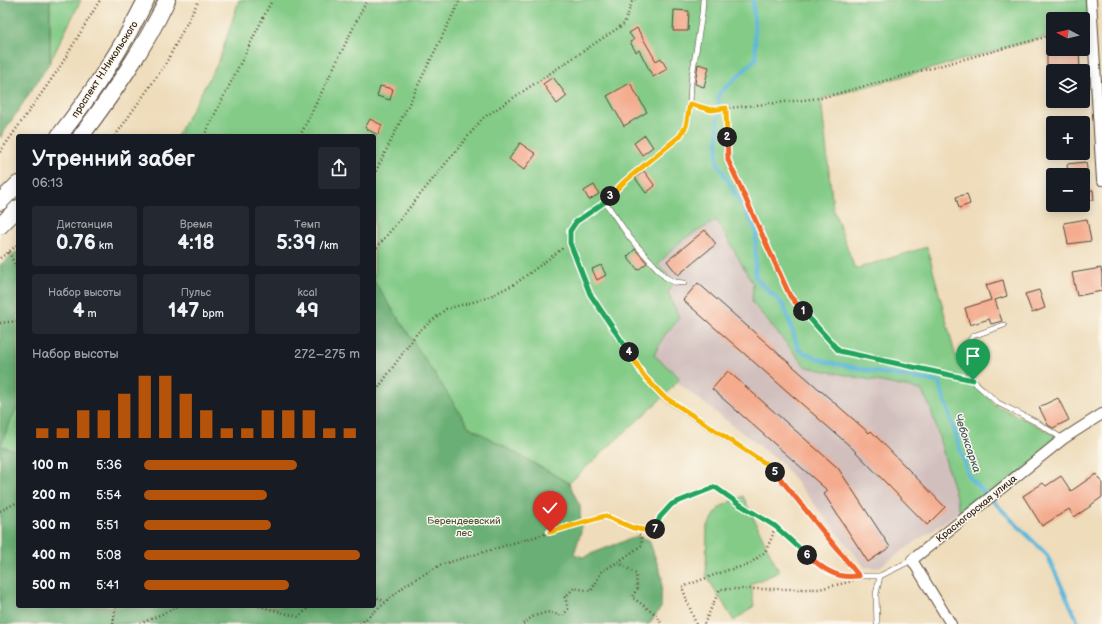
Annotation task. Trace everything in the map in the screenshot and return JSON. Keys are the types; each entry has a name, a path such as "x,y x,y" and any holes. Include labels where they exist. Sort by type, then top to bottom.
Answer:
{"main road":[{"name":"проспект Н.Никольского","path":"61,134 81,108 133,28 146,0"},
{"name":"проспект Н.Никольского","path":"83,134 106,104 140,50 167,0"},
{"path":"0,202 16,186"},
{"path":"0,226 16,210"}],"street":[{"path":"1091,0 1102,180"},
{"name":"Красногорская улица","path":"912,560 1062,439 1102,414"},
{"path":"912,560 950,624"}],"lane":[{"path":"703,0 686,126 680,136 624,182 605,202 576,222 570,231 570,243 590,294 644,376 663,396 771,467 859,576 880,576 912,560"},
{"path":"605,202 630,238 665,277 674,282 684,284"},
{"path":"1004,326 973,336 966,346 965,362 973,380 998,403 1036,422 1062,439"},
{"path":"877,624 876,594 880,576"}],"path":[{"path":"0,152 58,70 100,0"},
{"path":"116,134 165,65 199,0"},
{"path":"205,134 272,0"},
{"path":"301,134 367,0"},
{"path":"376,171 460,0"},
{"path":"376,249 483,118 624,24 632,2 635,0"},
{"path":"690,104 711,110 821,98 1046,37"},
{"path":"726,108 728,160 790,296 839,351 973,380"},
{"path":"376,391 417,333 446,309 484,300 515,284 570,243"},
{"path":"0,258 16,246"},
{"path":"9,252 16,268"},
{"path":"0,323 16,320"},
{"path":"360,624 407,584 440,565 605,516 633,528 654,532 660,517 672,504 715,487 775,526 817,564 828,571 842,576 859,576"},
{"path":"0,512 16,503"},
{"path":"696,624 682,587 728,570 748,565 765,552 775,526"},
{"path":"523,624 532,617 547,612 563,616 568,609 565,597 574,588 591,591 602,571 642,545 641,536 633,528"},
{"path":"618,562 636,574 637,589 632,597 658,616 661,624"},
{"path":"704,624 720,588 819,589 854,580 859,576"},
{"path":"376,597 385,602"},
{"path":"113,624 116,608"},
{"path":"140,624 175,608"},
{"path":"266,608 299,617 308,608"}],"shaded area":[{"path":"717,220 753,284 752,302 806,367 921,390 930,406 960,511 878,568 865,567 781,463 677,382 679,377 654,355 664,336 679,318 668,292 674,282 658,264 682,240"}],"green space":[{"path":"0,0 50,0 50,62 0,138"},
{"path":"50,0 81,0 50,62"},
{"path":"239,0 1091,0 1094,24 1090,25 1090,12 1046,12 1046,37 821,99 833,208 855,269 927,247 955,354 994,404 1063,439 974,510 960,511 930,406 921,390 806,367 752,302 753,284 717,220 682,240 658,264 674,282 668,292 679,318 664,336 654,355 679,377 677,382 663,397 569,483 469,427 376,284 376,134 178,134 219,61"},
{"path":"16,253 16,409 0,446 0,265"},
{"name":"Берендеевский лес","path":"376,284 469,427 569,483 580,506 581,532 574,554 583,557 637,536 649,540 662,577 661,608 649,624 0,624 0,446 16,450 16,608 376,608"},
{"path":"16,409 16,450 0,446"},
{"path":"743,496 779,572 751,584 754,606 734,621 706,575 707,527 720,507"}],"building":[{"path":"674,10 689,11 688,31 673,31"},
{"path":"637,28 656,61 661,58 667,69 653,77 639,50 636,52 630,42 634,40 629,33"},
{"path":"1047,56 1079,56 1080,64 1047,64"},
{"path":"698,64 709,67 704,87 695,84"},
{"path":"553,77 567,96 557,104 543,84"},
{"path":"630,83 647,112 624,126 607,96"},
{"path":"380,86 393,89 390,100 377,96"},
{"path":"370,119 382,125 378,135 365,128"},
{"path":"645,135 653,147 642,155 634,143"},
{"path":"520,143 536,154 524,170 509,159"},
{"path":"1086,162 1087,168 1067,168 1067,164"},
{"path":"644,171 655,186 646,193 635,178"},
{"path":"594,185 599,194 589,200 584,191"},
{"path":"1090,190 1093,190 1094,200 1090,200"},
{"path":"967,194 970,204 959,208 956,197"},
{"path":"1087,219 1091,241 1068,244 1064,223"},
{"path":"705,230 716,244 678,275 667,261"},
{"path":"635,249 647,263 638,270 627,257"},
{"path":"601,265 606,275 597,280 592,269"},
{"path":"1101,268 1102,291 1077,296 1072,273"},
{"path":"1003,280 1007,296 995,300 1002,321 991,324 989,319 970,325 965,308 991,300 986,285"},
{"path":"698,283 869,433 871,431 945,507 927,525 851,447 683,300"},
{"path":"1039,290 1045,308 1032,313 1025,294"},
{"path":"728,371 838,468 890,547 868,562 824,494 828,491 712,389"},
{"path":"1058,398 1069,420 1053,428 1048,425 1039,407"},
{"path":"1096,474 1102,483 1102,497 1074,517 1069,509 1042,526 1023,496 1043,483 1046,486 1061,476 1071,491"}],"waterway":[{"name":"Чебоксарка","path":"753,0 756,59 719,94 717,162 756,230 755,277 784,306 799,350 827,362 939,382 969,477 1047,555 1079,624"}],"route":[{"path":"550,532 605,516 633,528 654,532 660,517 672,504 715,487 775,526 817,564 828,571 842,576 859,576 771,467 663,396 644,376 590,294 570,243 570,231 576,222 605,202 624,182 680,136 686,126 690,104 711,110 726,108 728,160 790,296 839,351 973,380"}]}
